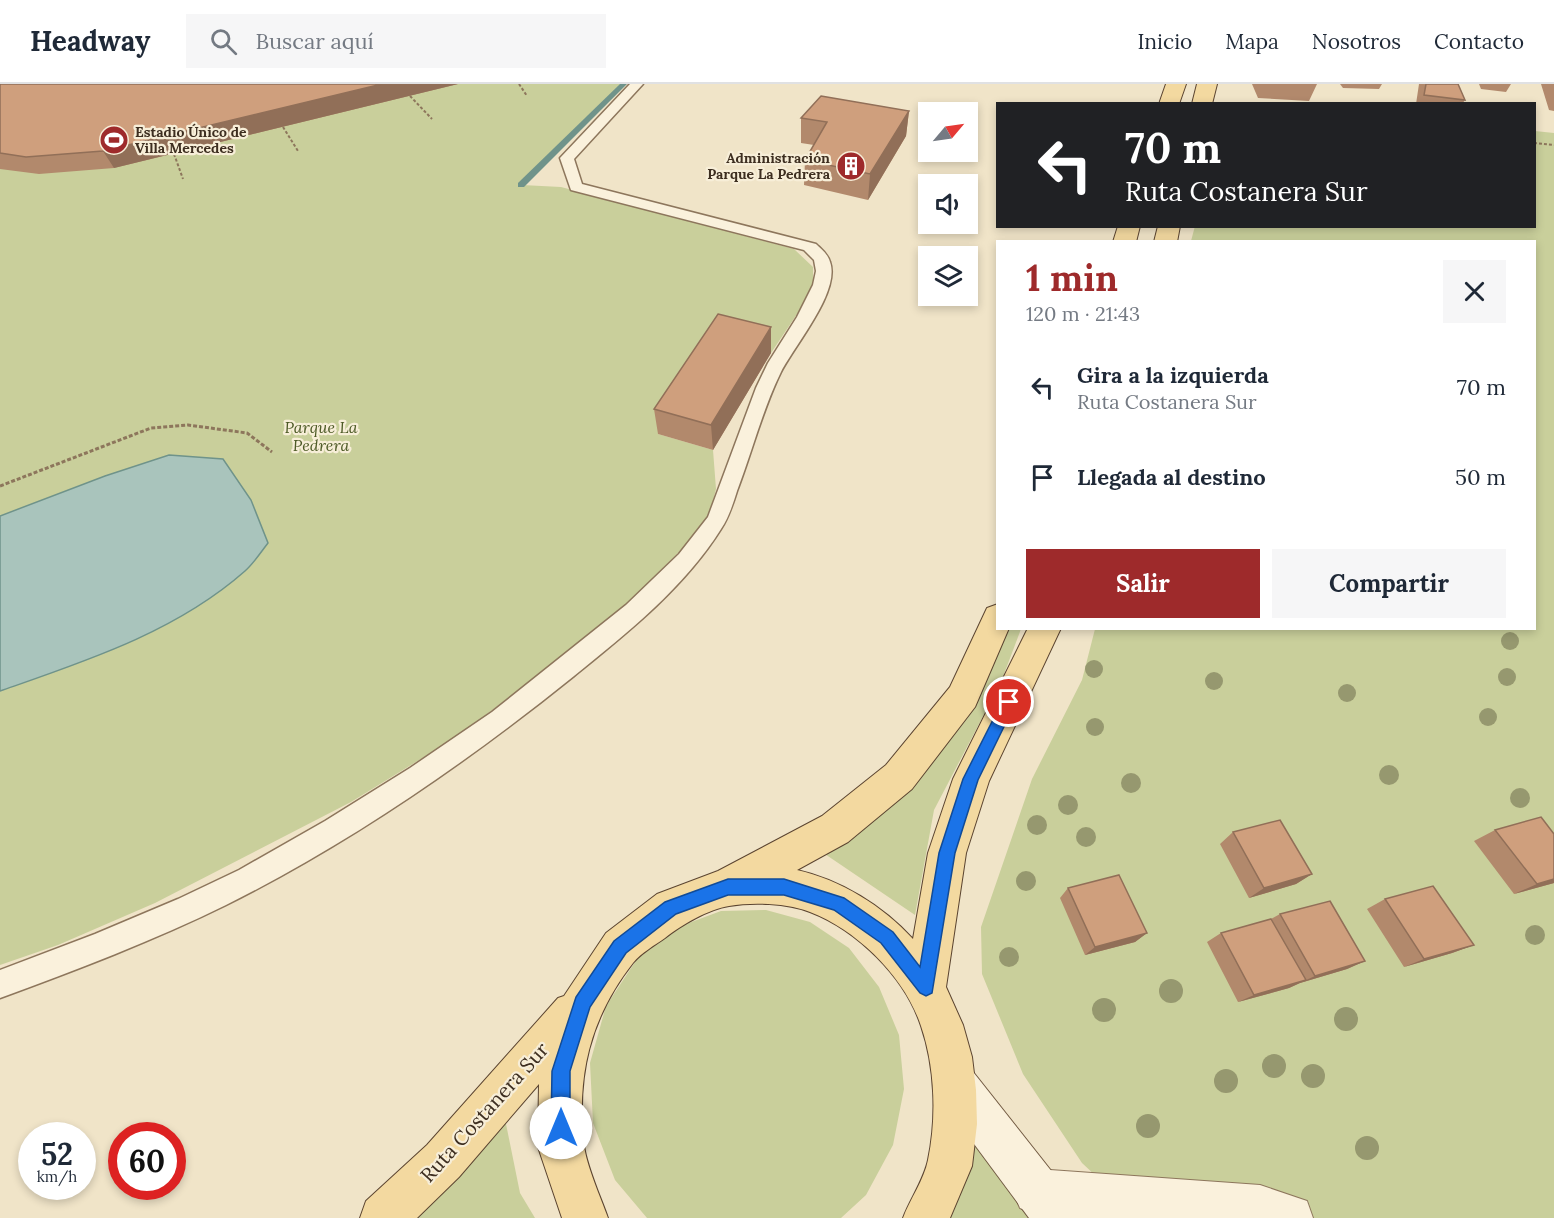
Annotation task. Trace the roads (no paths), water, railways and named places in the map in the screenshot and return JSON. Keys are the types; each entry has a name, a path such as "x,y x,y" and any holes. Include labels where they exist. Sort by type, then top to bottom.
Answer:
{"main road":[{"path":"1170,102 1176,84"},
{"path":"1202,102 1207,84"},
{"name":"Ruta Costanera Sur","path":"383,1218 443,1161 582,1003 620,947 671,908 728,887 835,828 899,777 963,697 996,622"},
{"path":"926,987 947,853 971,779 1044,630"},
{"name":"Ruta Costanera Sur","path":"728,887 784,887 838,903 887,938 926,987 945,1033 955,1083 950,1161 926,1218"},
{"name":"Ruta Costanera Sur","path":"582,1003 561,1071 561,1147 585,1218"}],"street":[{"path":"955,1083 1047,1205 1260,1208 1290,1218"}],"lane":[{"path":"0,984 154,923 246,879 359,814 452,753 560,674 620,624 675,572 716,521 771,375 816,299 825,273 822,260 810,247 576,187 567,158 637,84"}],"water":[{"path":"169,455 223,459 251,500 268,543 248,568 218,592 160,628 97,656 0,691 0,516 105,476"}],"waterway":[{"path":"521,185 624,84"}],"place":[{"name":"Estadio Único de Villa Mercedes","path":"114,140"},
{"name":"Administración Parque La Pedrera","path":"851,166"}],"park label":[{"name":"Parque La Pedrera","path":"321,436"}]}
